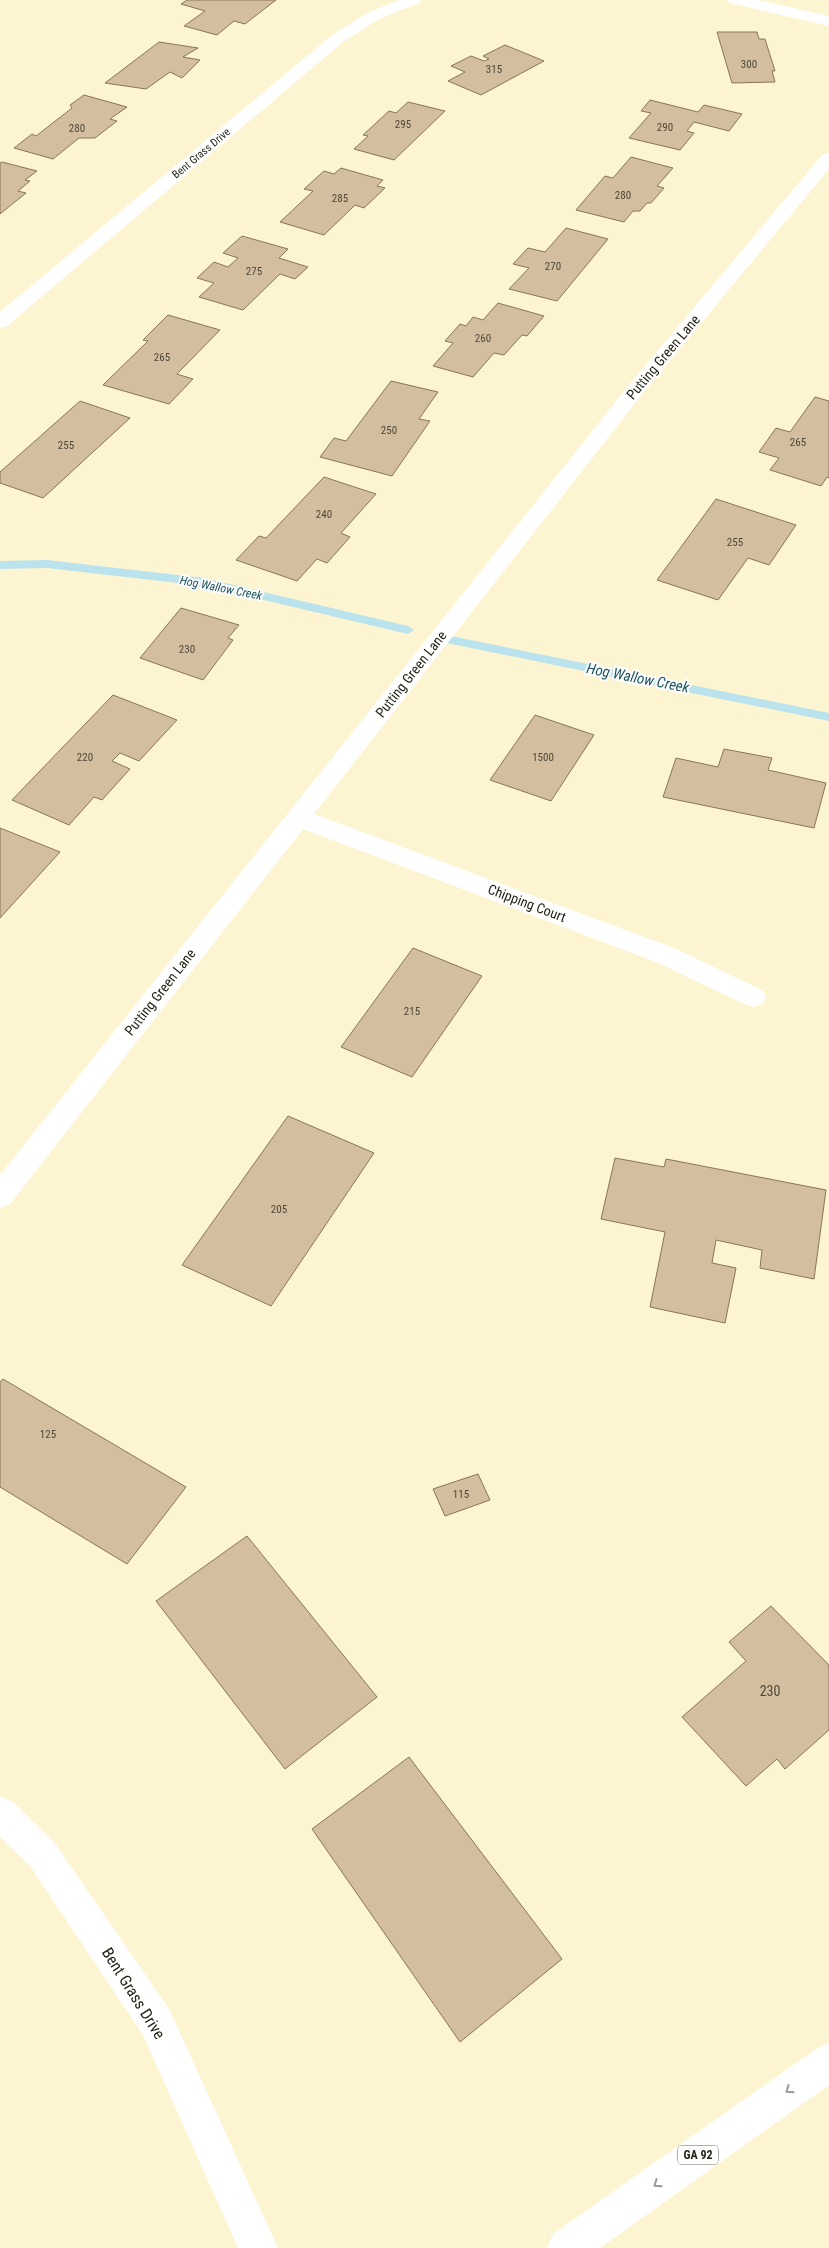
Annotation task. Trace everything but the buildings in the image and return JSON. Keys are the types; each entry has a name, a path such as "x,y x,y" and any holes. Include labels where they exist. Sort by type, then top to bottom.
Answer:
{"street":[{"name":"Bent Grass Drive","path":"0,322 337,39 374,16 413,0"},
{"path":"736,0 829,21"},
{"name":"Putting Green Lane","path":"0,1196 636,389 829,158"},
{"name":"Chipping Court","path":"298,817 665,954 753,997"},
{"name":"Bent Grass Drive","path":"0,1813 42,1854 156,2022 258,2248"},
{"name":"GA 92","path":"567,2248 829,2062"}],"waterway":[{"name":"Hog Wallow Creek","path":"0,565 47,564 204,582 408,630"},
{"name":"Hog Wallow Creek","path":"446,639 829,717"}]}
